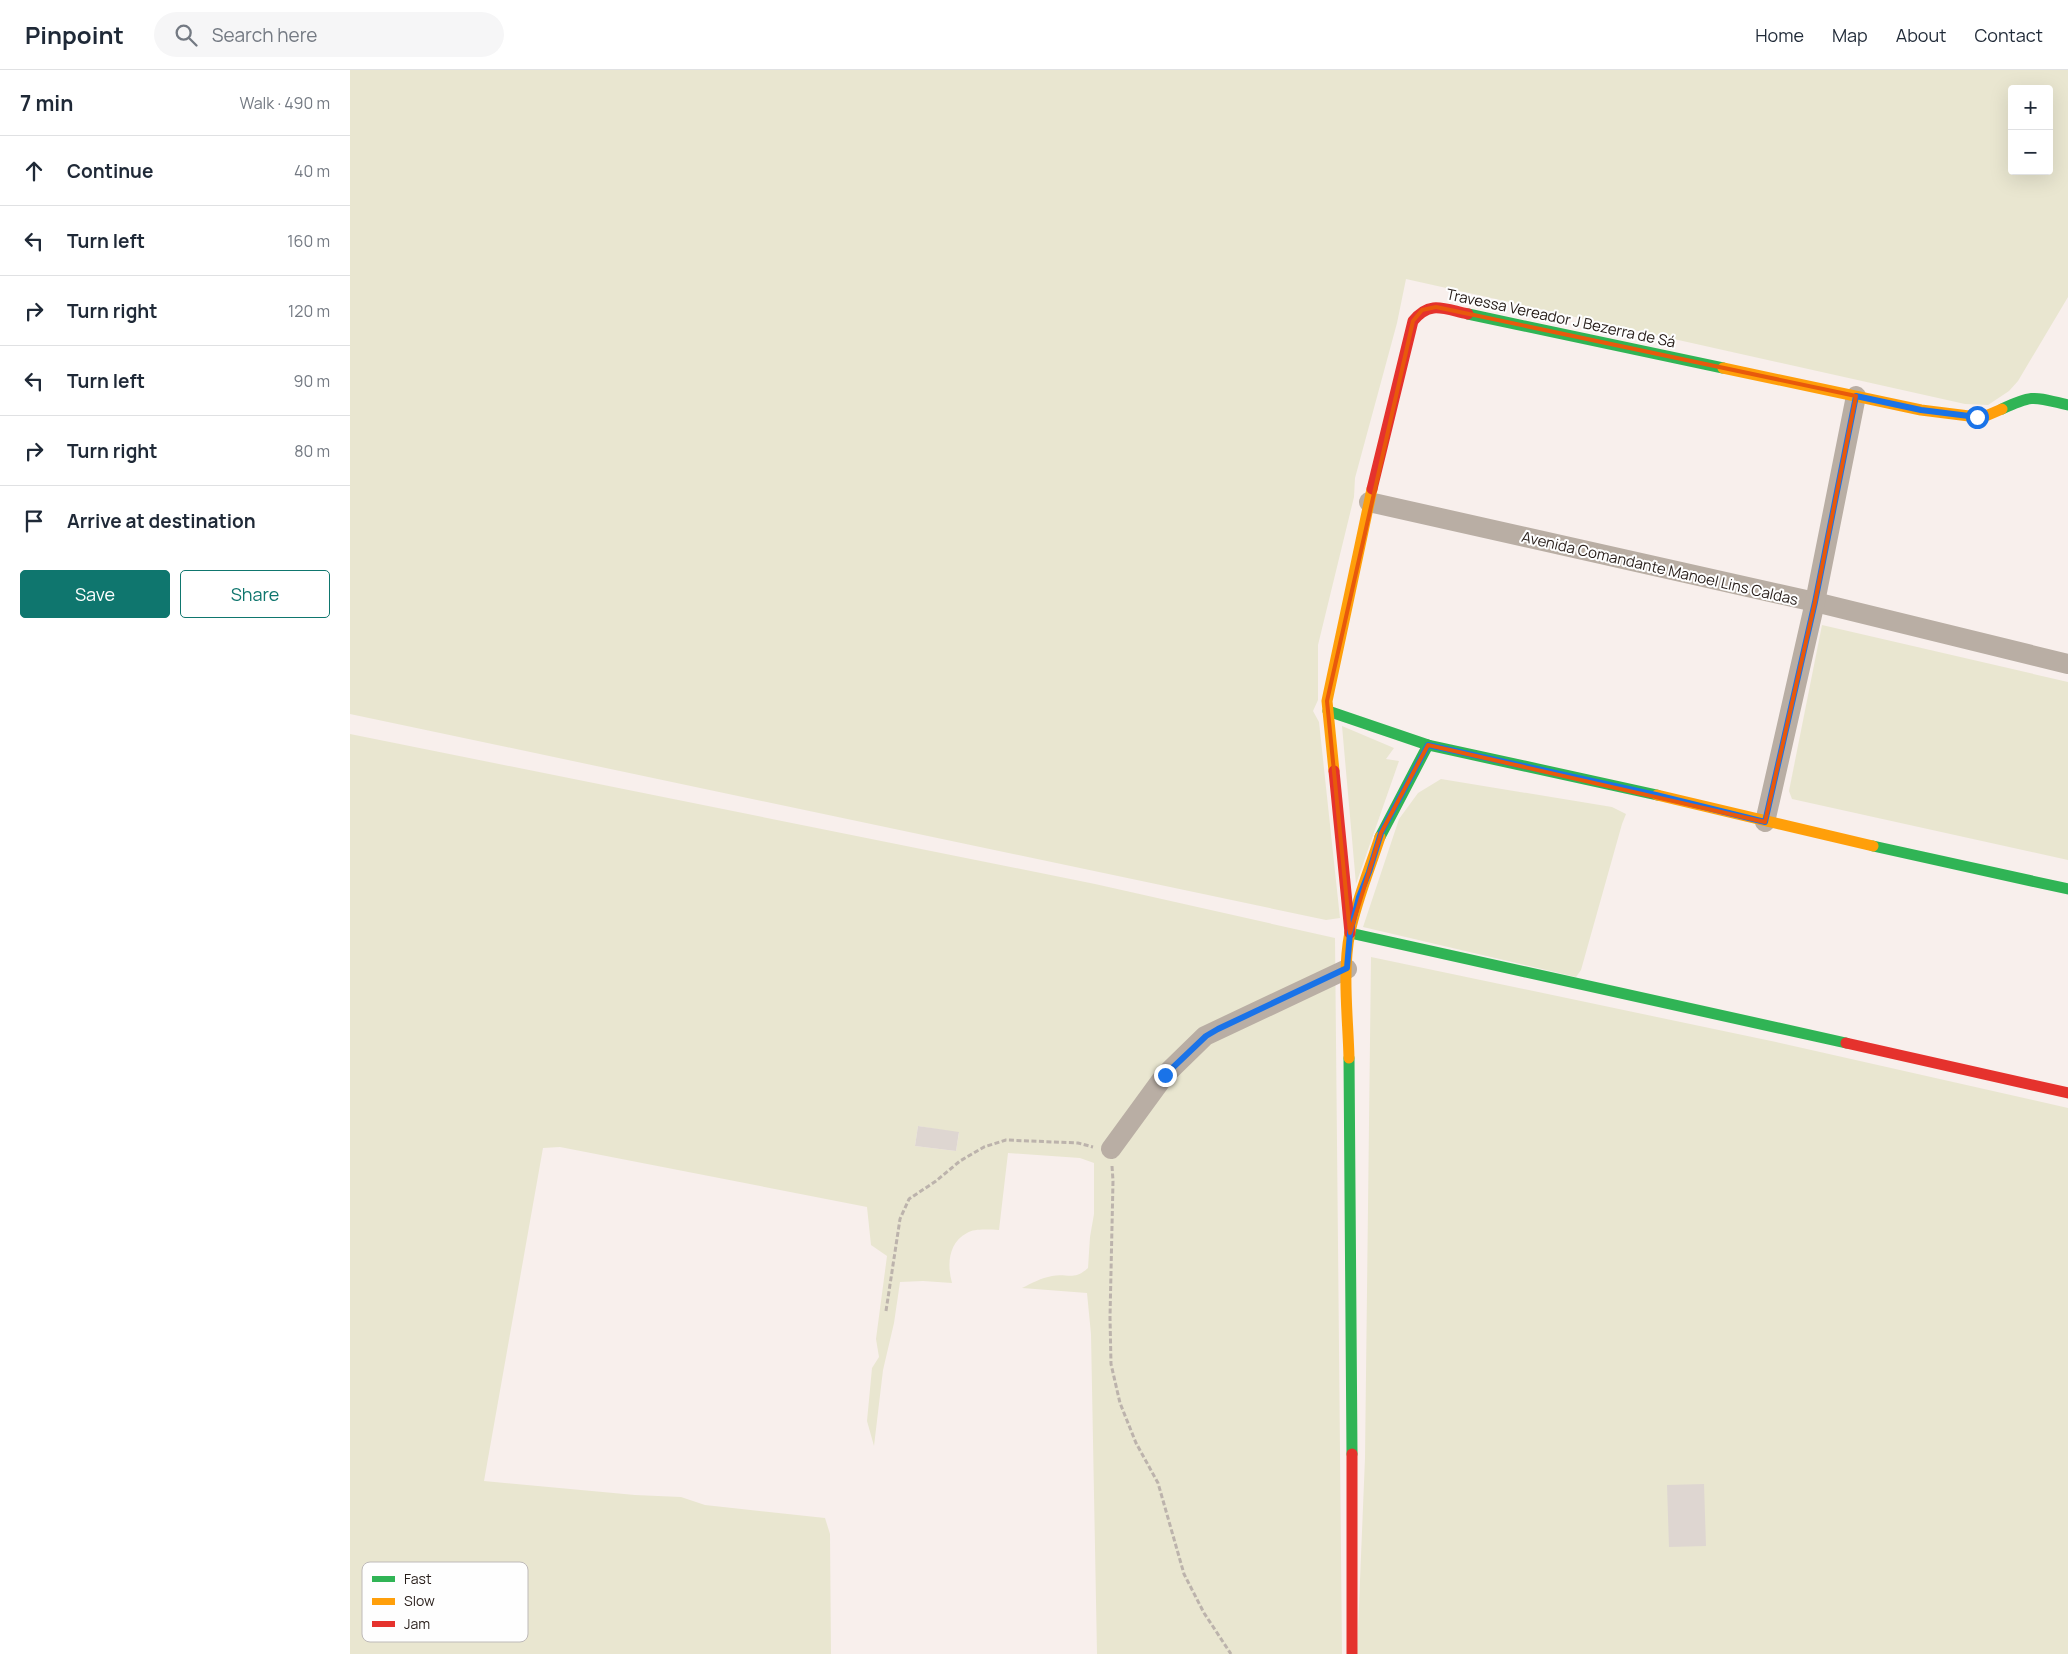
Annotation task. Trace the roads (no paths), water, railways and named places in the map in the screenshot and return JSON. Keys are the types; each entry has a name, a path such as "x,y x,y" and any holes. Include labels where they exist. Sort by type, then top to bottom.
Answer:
{"street":[{"name":"Travessa Vereador J Bezerra de Sá","path":"1350,933 1327,701 1369,502 1413,321 1422,310 1436,307 1921,410 1967,417 1988,415 2025,398 2036,397 2068,405"},
{"path":"1765,822 1815,602 1856,396"},
{"name":"Avenida Comandante Manoel Lins Caldas","path":"1369,502 1815,602 2068,664"},
{"path":"1328,712 1428,745 1656,795 1765,822 2068,890"},
{"path":"1352,1654 1351,1181 1347,968 1350,933 1359,897 1381,833 1428,745"},
{"path":"1350,933 2068,1093"},
{"path":"1107,1153 1165,1075 1206,1036 1347,968"}]}
